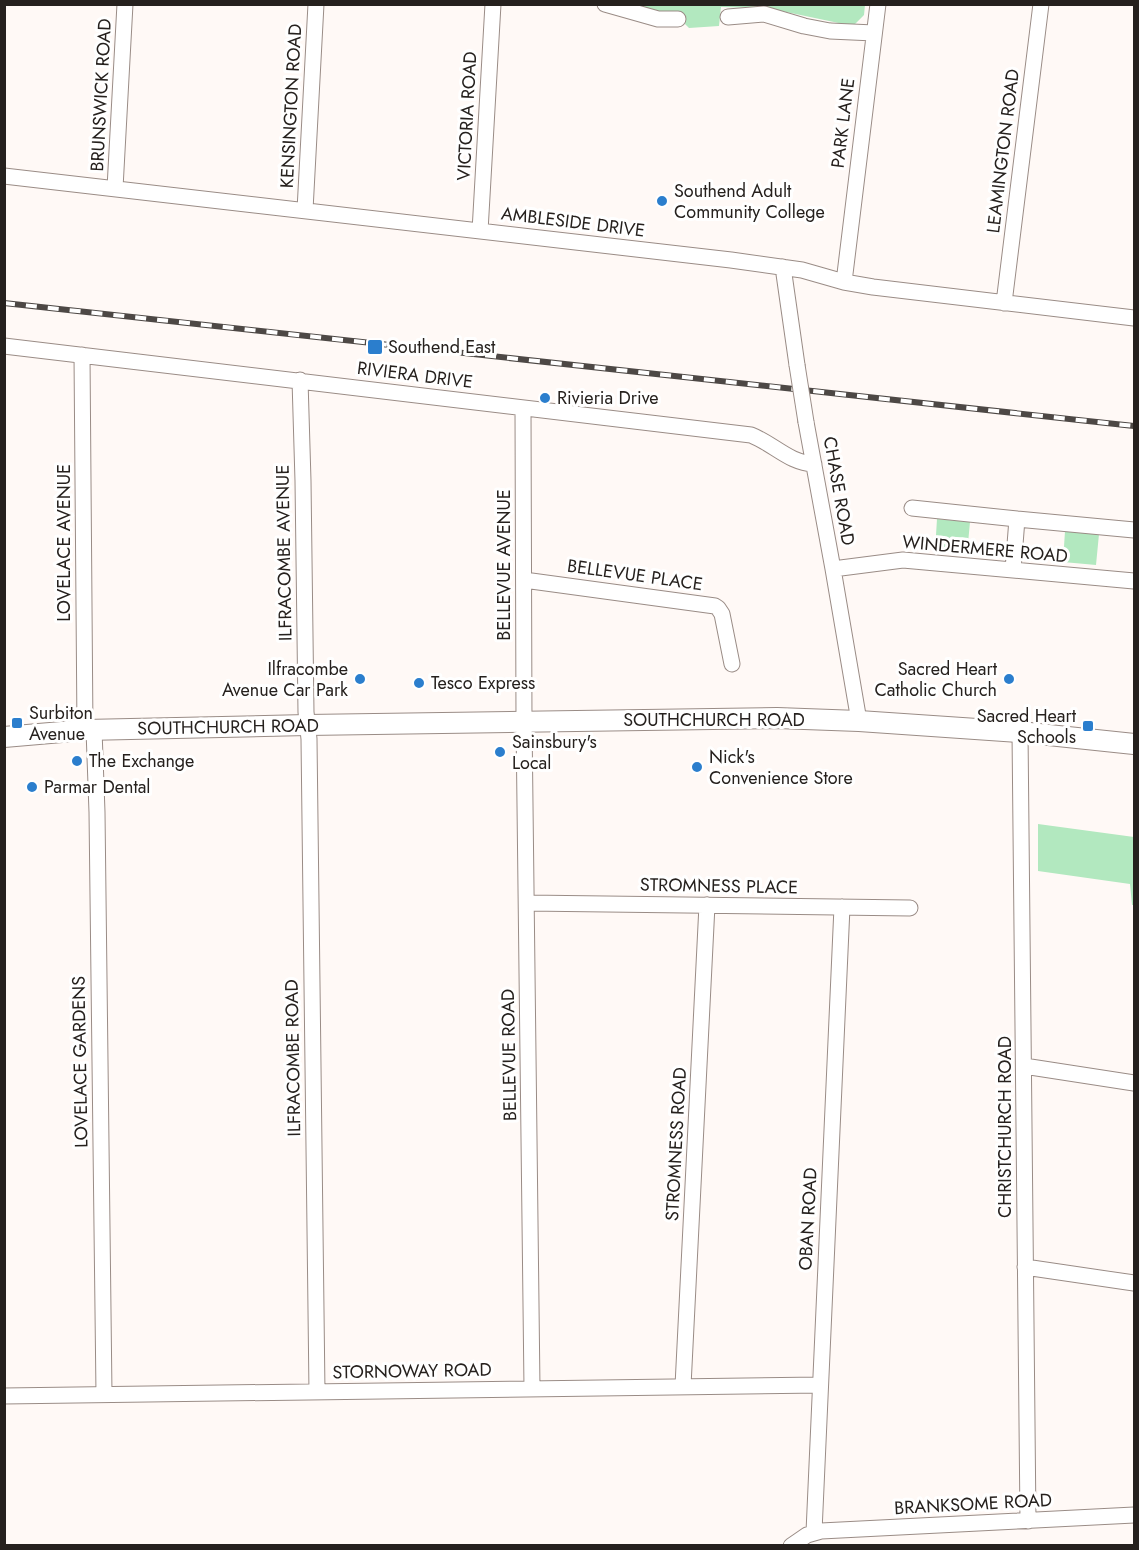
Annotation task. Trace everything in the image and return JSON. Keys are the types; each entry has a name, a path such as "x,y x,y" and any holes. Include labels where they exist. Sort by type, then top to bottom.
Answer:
{"main road":[{"name":"SOUTHCHURCH ROAD","path":"4,737 90,730 777,718 1020,732 1134,744"}],"street":[{"name":"BRUNSWICK ROAD","path":"115,188 125,4"},
{"name":"KENSINGTON ROAD","path":"305,210 316,4"},
{"name":"VICTORIA ROAD","path":"480,231 493,4"},
{"path":"605,4 658,19 678,20"},
{"name":"PARK LANE","path":"843,282 878,4"},
{"name":"LEAMINGTON ROAD","path":"1004,303 1041,4"},
{"path":"728,17 764,14 830,31 874,33"},
{"name":"AMBLESIDE DRIVE","path":"4,176 783,267 873,287 1134,318"},
{"name":"CHASE ROAD","path":"783,267 796,365 859,721"},
{"name":"RIVIERA DRIVE","path":"4,346 751,435 795,461 814,464"},
{"name":"LOVELACE AVENUE","path":"82,355 90,730"},
{"name":"ILFRACOMBE AVENUE","path":"300,380 307,725"},
{"name":"BELLEVUE AVENUE","path":"523,409 524,722"},
{"path":"912,508 1134,530"},
{"path":"1013,570 1017,519"},
{"name":"WINDERMERE ROAD","path":"833,569 903,560 1134,581"},
{"name":"BELLEVUE PLACE","path":"524,580 715,606 722,614 732,664"},
{"name":"BELLEVUE ROAD","path":"524,722 532,1388"},
{"name":"ILFRACOMBE ROAD","path":"307,725 317,1392"},
{"name":"LOVELACE GARDENS","path":"90,730 104,1394"},
{"name":"CHRISTCHURCH ROAD","path":"1020,732 1028,1521"},
{"name":"STROMNESS PLACE","path":"527,903 910,908"},
{"name":"STROMNESS ROAD","path":"683,1386 707,904"},
{"name":"OBAN ROAD","path":"814,1532 842,907"},
{"path":"1024,1066 1134,1083"},
{"path":"1025,1267 1134,1283"},
{"name":"STORNOWAY ROAD","path":"4,1396 820,1385"},
{"name":"BRANKSOME ROAD","path":"814,1532 1134,1515"},
{"path":"791,1545 814,1532"}],"green space":[{"path":"621,5 865,5 864,15 853,26 767,8 721,7 719,26 689,28 685,24 684,14 655,14"},
{"path":"937,519 970,522 967,554 935,551"},
{"path":"1065,531 1099,534 1096,565 1063,562"},
{"path":"1038,824 1134,837 1134,905 1132,905 1130,884 1038,871"}],"railway":[{"path":"4,303 1134,426"}],"place":[{"name":"Southend Adult Community College","path":"662,201"},
{"name":"Southend East","path":"375,347"},
{"name":"Rivieria Drive","path":"545,398"},
{"name":"Ilfracombe Avenue Car Park","path":"360,679"},
{"name":"Sacred Heart Catholic Church","path":"1009,679"},
{"name":"Tesco Express","path":"419,683"},
{"name":"Surbiton Avenue","path":"17,723"},
{"name":"Sacred Heart Schools","path":"1088,726"},
{"name":"Sainsbury's Local","path":"500,752"},
{"name":"The Exchange","path":"77,761"},
{"name":"Nick's Convenience Store","path":"697,767"},
{"name":"Parmar Dental","path":"32,787"}]}
